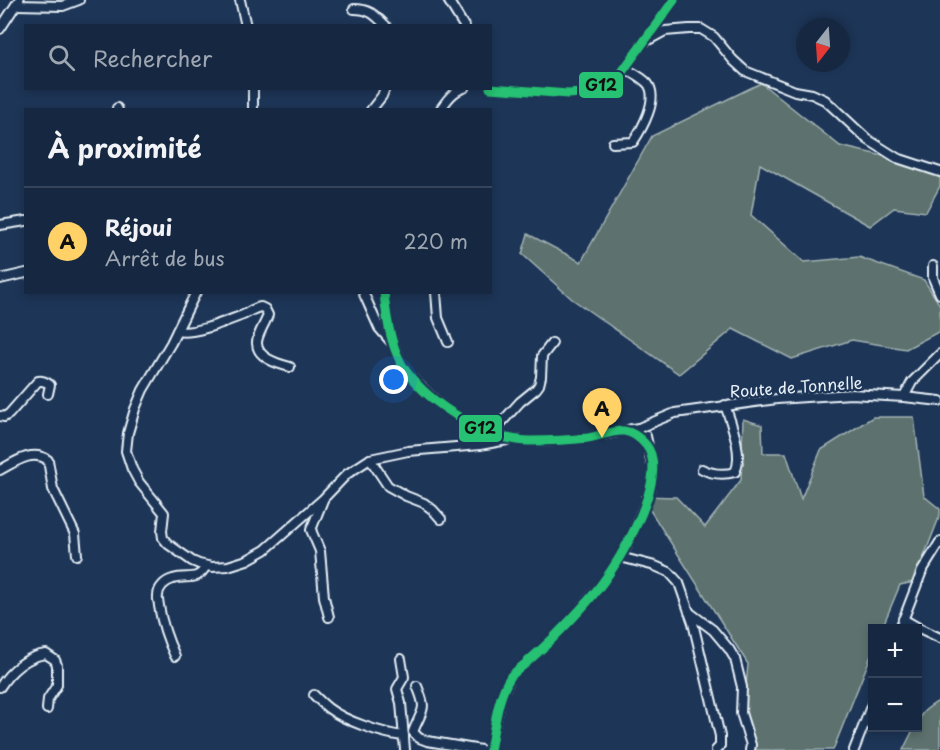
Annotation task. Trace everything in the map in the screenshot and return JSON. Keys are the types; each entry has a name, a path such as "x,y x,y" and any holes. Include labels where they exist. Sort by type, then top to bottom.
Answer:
{"street":[{"path":"0,29 18,2 63,6 79,0"},
{"path":"240,0 246,24"},
{"path":"448,0 463,24"},
{"path":"492,88 547,93 582,93 596,89 624,68 674,0"},
{"path":"354,9 369,11 385,24"},
{"path":"641,44 665,31 701,30 714,37 745,71 825,100 867,139 897,158 940,172"},
{"path":"613,143 633,142 651,106 652,92 648,84 638,75 624,68"},
{"path":"253,90 253,108"},
{"path":"373,108 385,90"},
{"path":"441,108 448,98 460,90"},
{"path":"0,225 24,221"},
{"path":"933,266 933,278 940,294"},
{"path":"0,279 24,273"},
{"path":"195,294 143,390 128,434 126,451 139,482 164,513 163,538 192,561 206,566 228,566 256,556 323,499 347,474 370,459 408,451 480,445 513,439 558,440 586,438 623,431 641,432 648,447 652,465 651,484 627,546 605,579 571,620 512,675 501,697 490,750"},
{"path":"364,294 379,328 393,344"},
{"path":"384,294 393,344 405,370 445,408 492,433 513,439"},
{"path":"436,294 438,318 448,342"},
{"path":"177,330 188,332 200,329 261,307 268,315 257,342 258,347 274,363 290,367"},
{"path":"492,433 539,385 542,356 552,343"},
{"path":"904,397 912,382 940,354"},
{"path":"0,416 4,417 9,414 38,381 48,383 50,388 48,394"},
{"name":"Route de Tonnelle","path":"641,432 655,421 675,412 777,399 851,394 940,402"},
{"path":"702,469 715,474 729,474 735,472 737,468 736,442 725,405"},
{"path":"0,470 32,455 42,456 48,460 53,489 75,534 77,555"},
{"path":"370,459 388,486 424,503 441,519"},
{"path":"323,499 311,530 320,551 324,597 329,618"},
{"path":"901,624 922,571 940,542"},
{"path":"620,557 656,566 669,572 679,583 693,623 720,736 720,746 716,750"},
{"path":"175,656 165,635 157,595 167,581 198,576 206,566"},
{"path":"688,611 713,630 735,659 742,687 741,713 751,745 750,750"},
{"path":"903,619 940,638"},
{"path":"0,687 18,667 39,655 46,654 55,660 57,665 57,685 48,699 47,709"},
{"path":"401,659 404,677 397,689 401,703 405,750"},
{"path":"417,686 424,705 414,728 415,735 427,741 481,750"},
{"path":"314,695 341,716 388,733 404,736"},
{"path":"854,750 868,716"}],"green space":[{"path":"761,83 840,146 940,169 940,186 926,212 894,208 870,226 760,164 751,215 804,262 859,257 924,280 940,305 940,331 906,349 852,340 792,359 733,329 679,374 572,299 522,254 528,234 581,262 652,136"},
{"path":"873,417 914,417 924,496 940,509 940,515 914,582 900,585 884,624 868,624 868,663 833,750 746,750 744,708 748,664 641,496 676,497 705,527 741,480 743,419 762,425 763,453 786,453 801,499 821,450"},
{"path":"940,700 940,750 903,750 912,732 922,732 922,714"}],"transit line":[{"name":"G12","path":"492,88 568,94 595,89 622,72 674,0"},
{"name":"G12","path":"384,294 390,333 401,363 429,396 461,418 495,434 529,441 581,439 624,431 644,442 652,458 649,493 633,533 595,593 550,641 511,676 500,702 490,750"}],"place":[{"name":"Réjoui","path":"602,438"}]}
